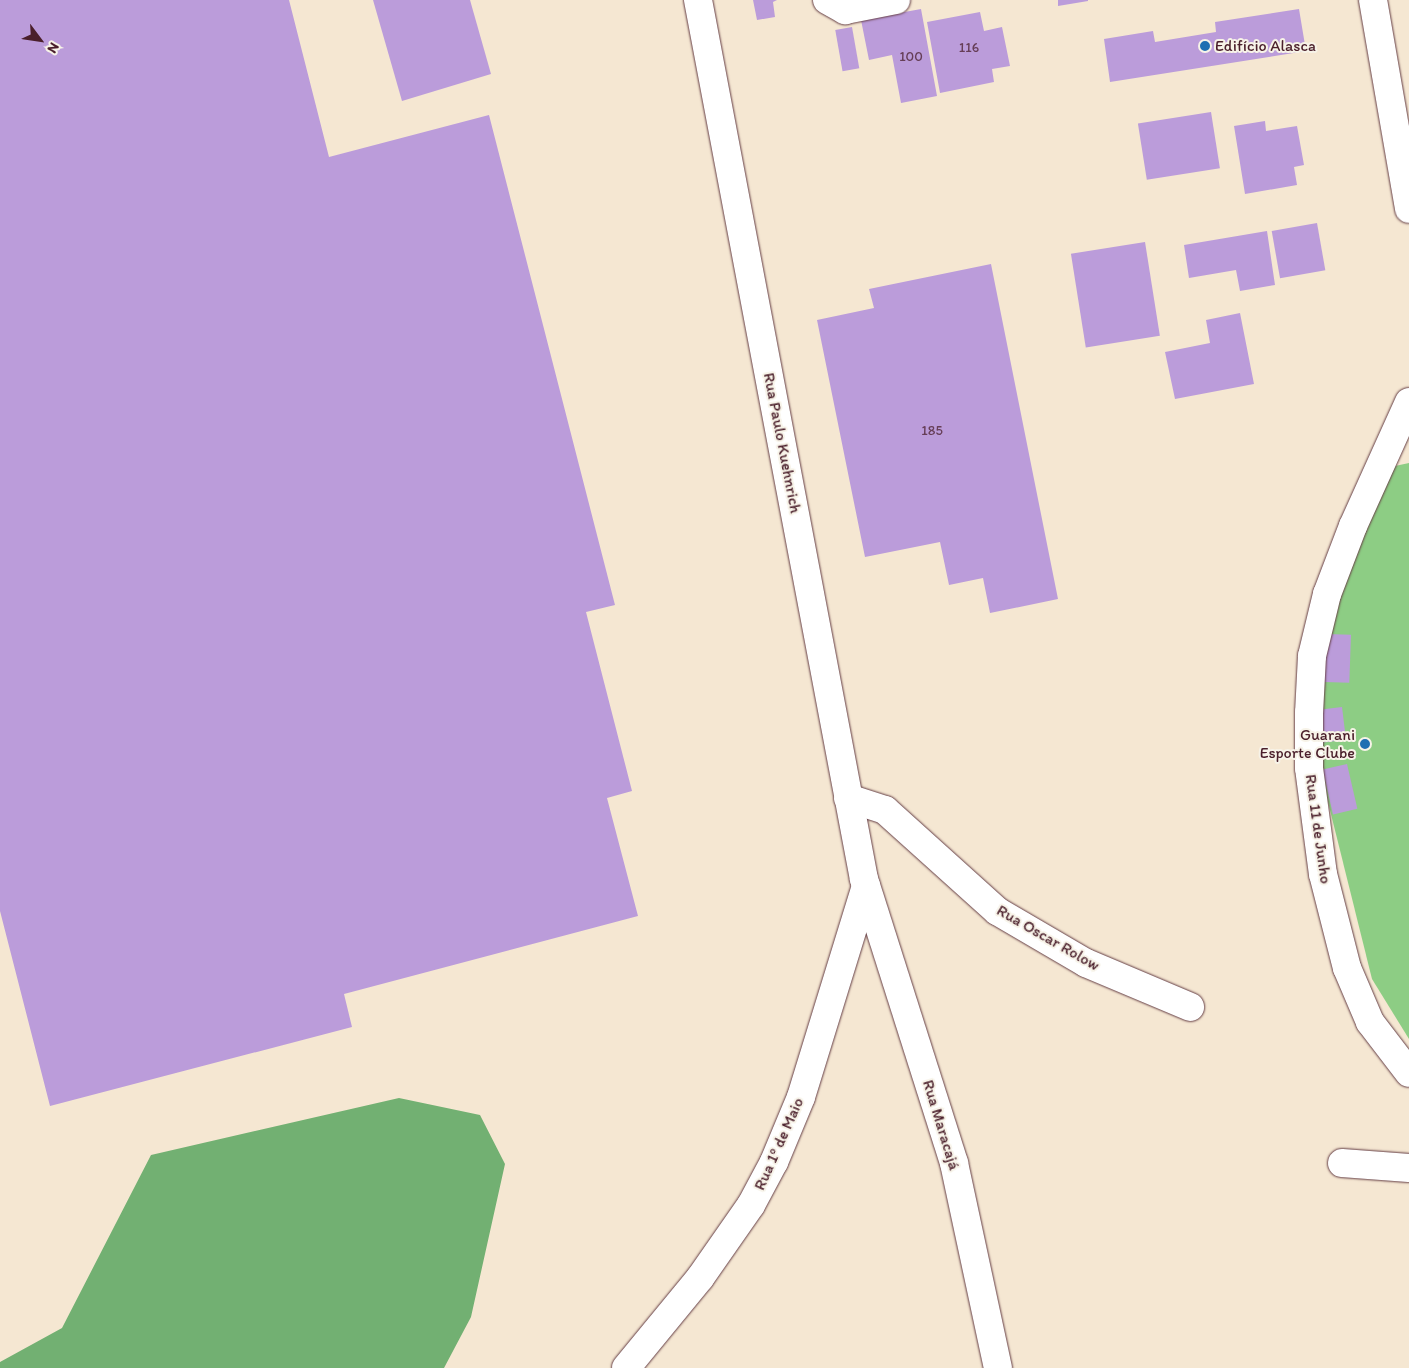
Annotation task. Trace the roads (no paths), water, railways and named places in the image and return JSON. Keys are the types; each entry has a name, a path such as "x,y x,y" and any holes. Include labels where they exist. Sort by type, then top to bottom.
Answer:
{"street":[{"name":"Rua Paulo Kuehnrich","path":"698,0 866,886"},
{"path":"827,0 845,10 896,0"},
{"path":"1373,0 1409,209"},
{"name":"Rua 11 de Junho","path":"1409,402 1353,526 1327,594 1312,656 1309,713 1309,768 1323,874 1348,968 1370,1022 1409,1073"},
{"name":"Rua Oscar Rolow","path":"848,798 885,810 997,911 1086,964 1190,1007"},
{"name":"Rua 1º de Maio","path":"626,1368 700,1278 751,1205 774,1162 801,1097 866,886"},
{"name":"Rua Maracajá","path":"866,886 954,1162 998,1368"},
{"path":"1342,1163 1409,1168"}],"place":[{"name":"Edifício Alasca","path":"1205,46"},
{"name":"Guarani Esporte Clube","path":"1365,744"}]}
